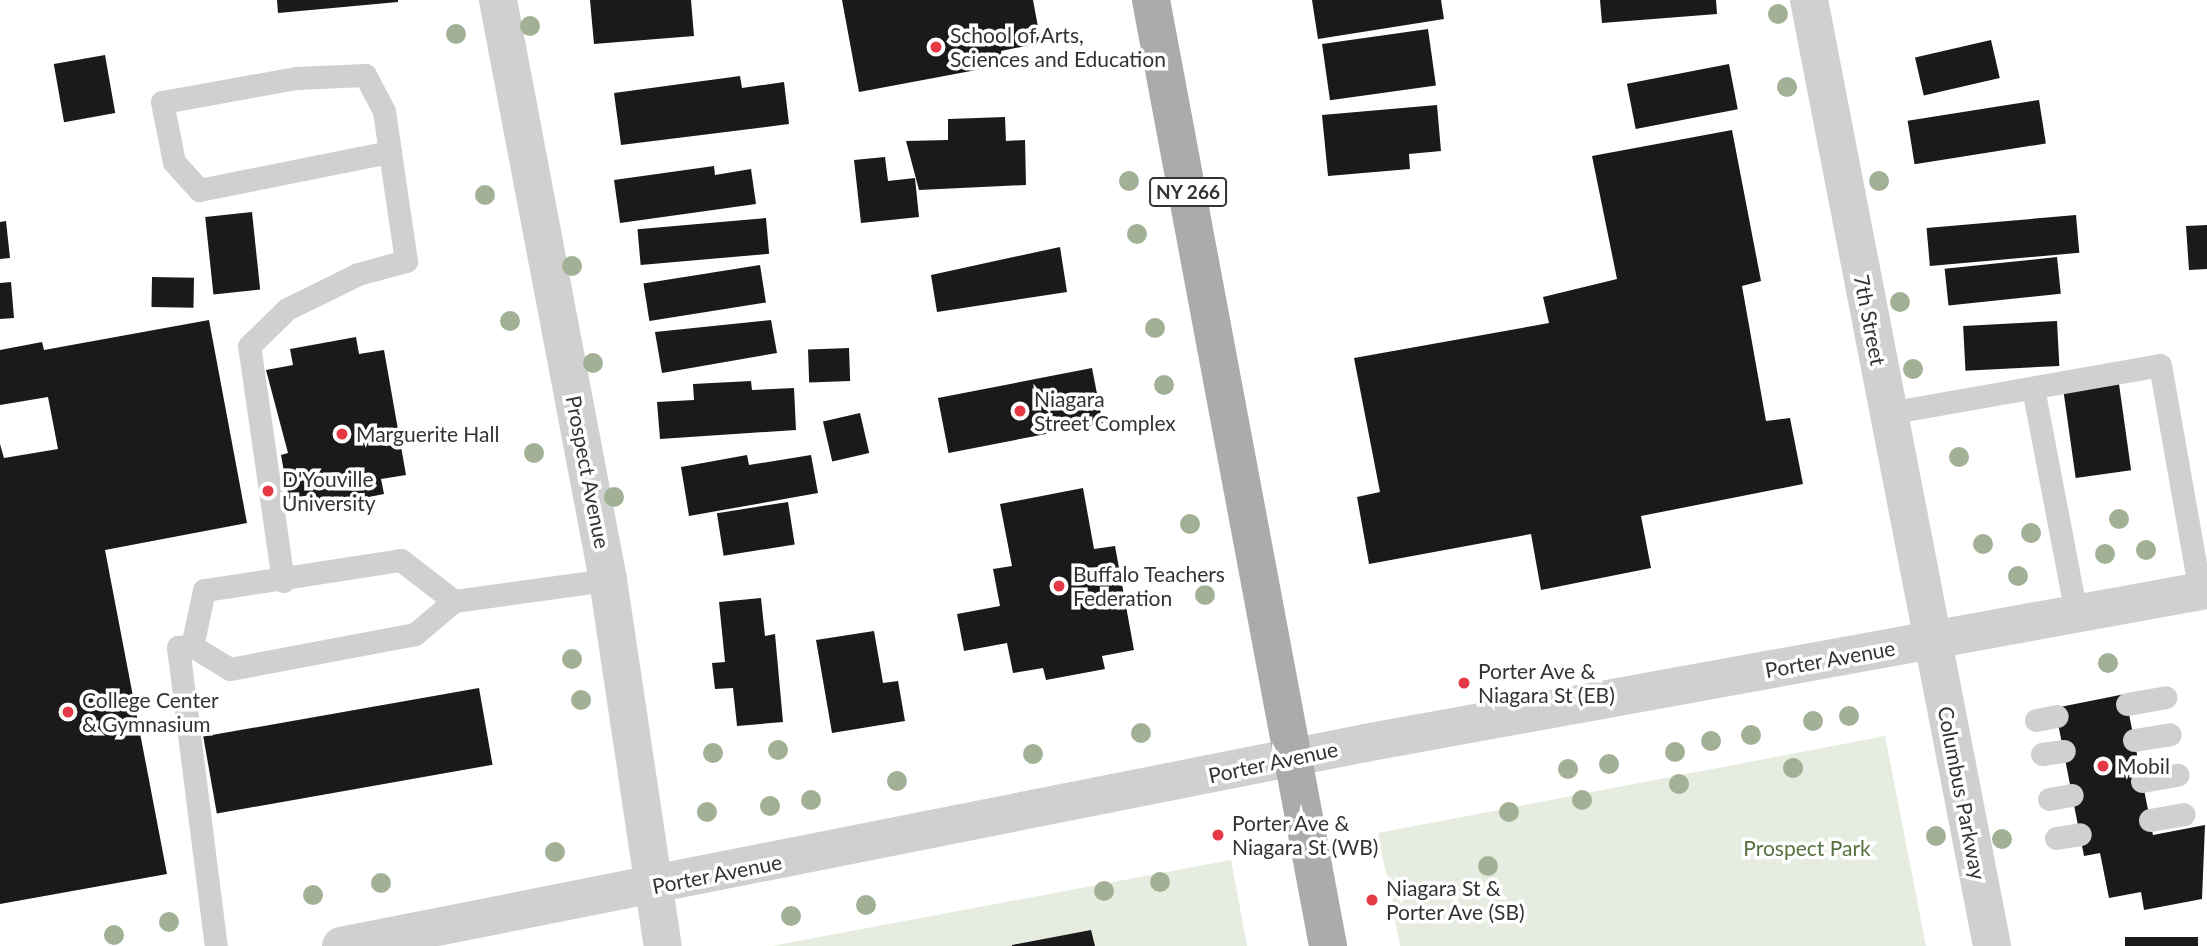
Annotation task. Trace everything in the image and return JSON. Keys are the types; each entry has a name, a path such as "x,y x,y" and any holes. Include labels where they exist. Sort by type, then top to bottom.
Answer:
{"main road":[{"name":"NY 266","path":"1152,0 1328,946"}],"street":[{"name":"Prospect Avenue","path":"498,0 608,580 652,887 663,946"},
{"name":"7th Street","path":"1809,0 1931,640"},
{"name":"Porter Avenue","path":"341,946 652,887 1294,758 2203,591"},
{"name":"Columbus Parkway","path":"1931,640 1992,946"}],"lane":[{"path":"283,581 249,346 287,309 358,274 406,261 384,111 365,75 296,78 162,102 174,162 199,190 390,152"},
{"path":"1888,413 2161,365 2203,591"},
{"path":"2033,388 2076,614"},
{"path":"192,646 204,590 283,581 401,560 454,601"},
{"path":"216,946 178,646 192,646 230,669 415,634 454,601 608,580"},
{"path":"2127,704 2165,697"},
{"path":"2134,740 2170,734"},
{"path":"2142,782 2177,775"},
{"path":"2049,799 2072,794"},
{"path":"2150,820 2183,814"},
{"path":"2056,838 2080,834"}],"green space":[{"name":"Prospect Park","path":"1885,736 1926,946 1400,946 1378,833"},
{"path":"1231,860 1247,946 771,946"}],"building":[{"path":"277,0 398,0 398,2 278,13"},
{"path":"590,0 691,0 694,36 594,44"},
{"name":"School of Arts, Sciences and Education","path":"842,0 1033,0 1041,43 1001,51 1003,65 859,92"},
{"path":"1312,0 1441,0 1444,19 1318,39"},
{"path":"1600,0 1716,0 1717,14 1602,23"},
{"path":"1428,29 1436,85 1330,100 1322,44"},
{"path":"1991,40 2000,78 1924,96 1915,58"},
{"path":"105,55 115,113 64,122 54,64"},
{"path":"1729,64 1738,109 1636,129 1627,84"},
{"path":"740,76 742,88 784,82 789,124 621,145 614,93"},
{"path":"2039,100 2046,143 1915,164 1908,121"},
{"path":"1437,105 1441,151 1409,154 1410,169 1328,176 1322,115"},
{"path":"1005,117 1006,141 1025,140 1026,185 919,190 906,141 948,140 948,119"},
{"path":"1732,130 1761,281 1742,286 1766,421 1790,418 1803,484 1641,516 1651,568 1541,590 1531,534 1369,564 1357,497 1380,492 1354,358 1549,323 1543,297 1617,279 1592,156"},
{"path":"885,157 888,181 915,178 919,217 861,223 854,160"},
{"path":"714,166 715,175 751,169 756,204 620,223 614,180"},
{"path":"252,212 260,290 213,294 205,217"},
{"path":"2076,215 2079,253 1930,266 1927,228"},
{"path":"766,218 769,254 641,265 637,229"},
{"path":"6,221 10,258 0,259 0,222"},
{"path":"2207,225 2207,269 2189,270 2186,226"},
{"path":"1060,247 1067,292 937,312 931,275"},
{"path":"2057,257 2061,294 1948,306 1945,269"},
{"path":"760,265 766,303 649,321 643,283"},
{"path":"152,277 194,278 193,308 151,307"},
{"path":"11,282 14,318 0,319 0,283"},
{"name":"College Center & Gymnasium","path":"209,320 247,523 105,550 167,874 0,904 0,444 4,458 58,449 48,397 0,405 0,350 42,342 44,350"},
{"path":"771,320 777,353 662,373 655,332"},
{"path":"2057,321 2059,366 1965,371 1963,326"},
{"name":"Marguerite Hall","path":"356,337 359,354 384,350 406,475 381,479 384,494 318,507 315,494 289,499 281,455 288,453 266,370 293,365 290,349"},
{"path":"849,348 850,381 809,382 808,349"},
{"name":"Niagara Street Complex","path":"1092,368 1103,423 949,453 938,398"},
{"path":"751,381 752,390 794,388 796,430 660,439 657,402 694,400 693,384"},
{"path":"2119,384 2131,470 2076,478 2064,392"},
{"path":"860,413 869,453 832,461 823,422"},
{"path":"747,455 749,465 811,455 818,493 689,516 681,467"},
{"name":"Buffalo Teachers Federation","path":"1083,488 1094,549 1115,546 1134,650 1102,656 1105,669 1046,680 1043,668 1013,673 1007,643 964,651 957,614 1000,606 993,569 1012,566 1000,504"},
{"path":"788,502 795,544 724,556 717,513"},
{"path":"761,598 765,636 775,634 783,722 737,726 733,688 715,689 712,663 725,662 719,602"},
{"path":"874,631 883,683 898,681 905,721 832,733 816,640"},
{"path":"479,688 493,765 217,813 203,737"},
{"name":"Mobil","path":"2125,694 2153,835 2205,825 2202,899 2144,910 2141,892 2109,898 2100,853 2084,856 2055,708"},
{"path":"1091,930 1095,946 1012,946 1012,945"},
{"path":"2125,937 2198,937 2198,946 2125,946"}],"place":[{"name":"School of Arts, Sciences and Education","path":"936,47"},
{"name":"Niagara Street Complex","path":"1020,411"},
{"name":"Marguerite Hall","path":"342,434"},
{"name":"D'Youville University","path":"268,491"},
{"name":"Buffalo Teachers Federation","path":"1059,586"},
{"name":"Porter Ave & Niagara St (EB)","path":"1464,683"},
{"name":"College Center & Gymnasium","path":"68,712"},
{"name":"Mobil","path":"2103,766"},
{"name":"Porter Ave & Niagara St (WB)","path":"1218,835"},
{"name":"Niagara St & Porter Ave (SB)","path":"1372,900"}]}
